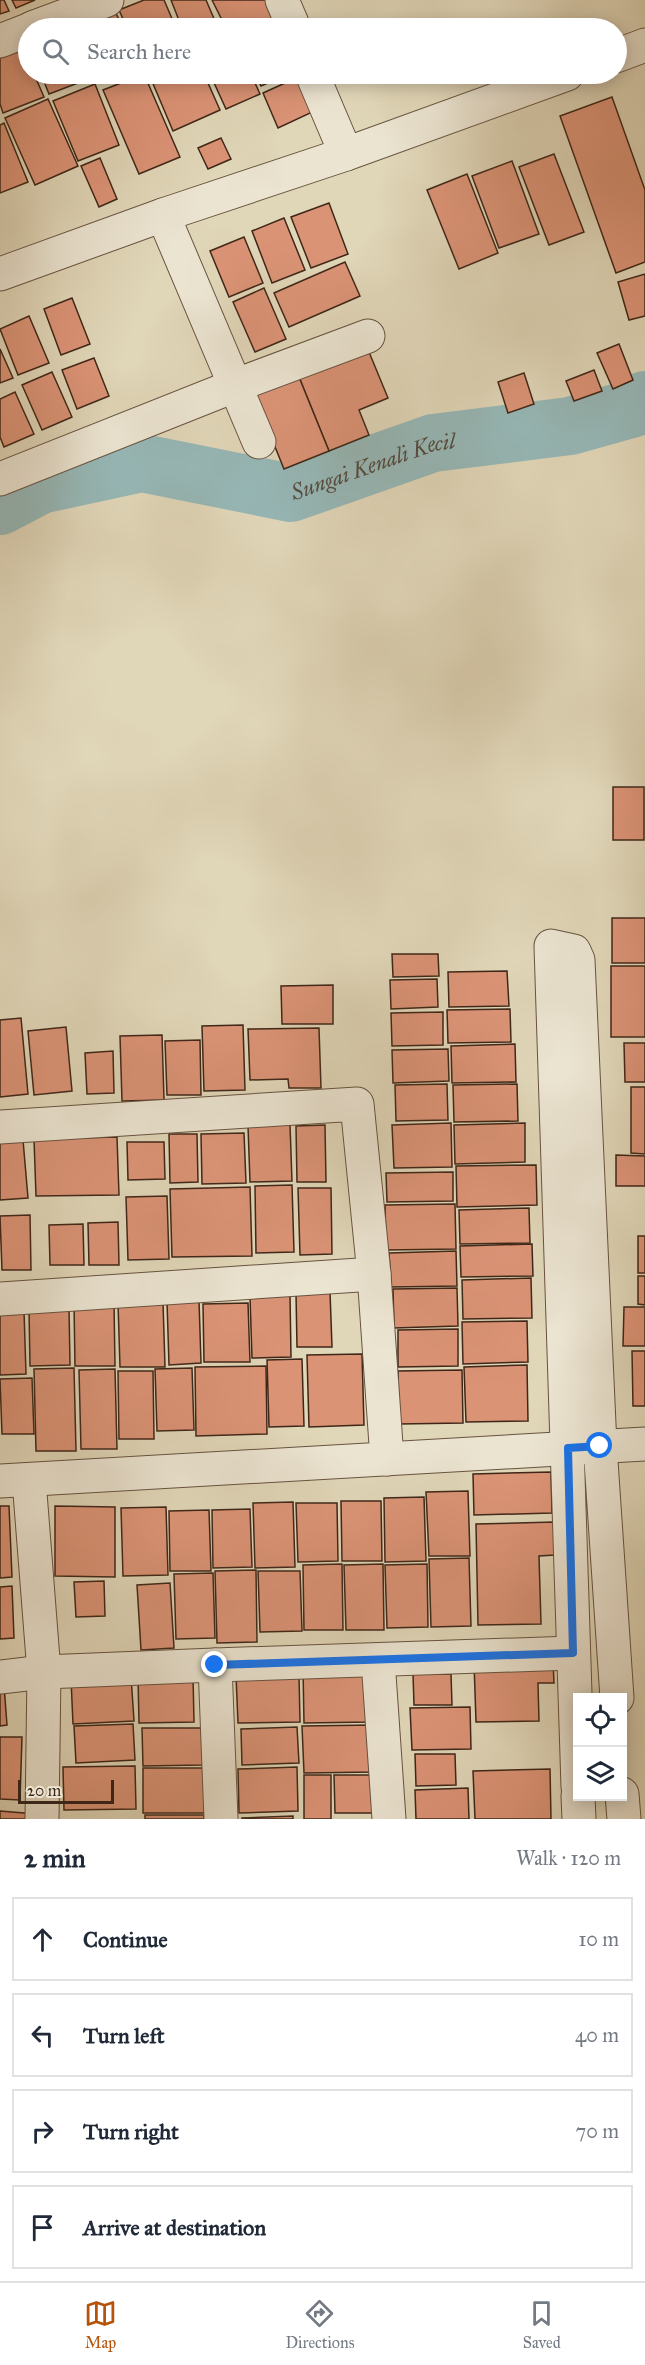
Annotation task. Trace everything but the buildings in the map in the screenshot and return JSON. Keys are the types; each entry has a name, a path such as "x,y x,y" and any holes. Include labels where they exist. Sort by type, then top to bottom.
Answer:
{"street":[{"path":"59,18 107,0"},
{"path":"282,0 290,18"},
{"path":"0,41 18,34"},
{"path":"627,52 645,45"},
{"path":"316,84 346,153"},
{"path":"1,271 346,153 539,84"},
{"path":"163,215 259,442"},
{"path":"0,479 234,386 368,336"},
{"path":"577,1747 572,1596 584,1447 578,960 576,954 571,950 551,946 584,1447 611,1591 617,1693"},
{"path":"0,1127 357,1104 374,1274 387,1459"},
{"path":"0,1299 374,1274"},
{"path":"42,1819 44,1672 14,1480 645,1444"},
{"path":"572,1596 611,1591"},
{"path":"0,1677 44,1672 573,1653"},
{"path":"378,1660 389,1819"},
{"path":"215,1665 221,1819"},
{"path":"578,1801 579,1819"}],"waterway":[{"name":"Sungai Kenali Kecil","path":"0,506 40,485 142,463 291,493 433,443 570,426 634,408 645,400"}],"route":[{"path":"215,1665 573,1653 568,1448 600,1446"}]}
